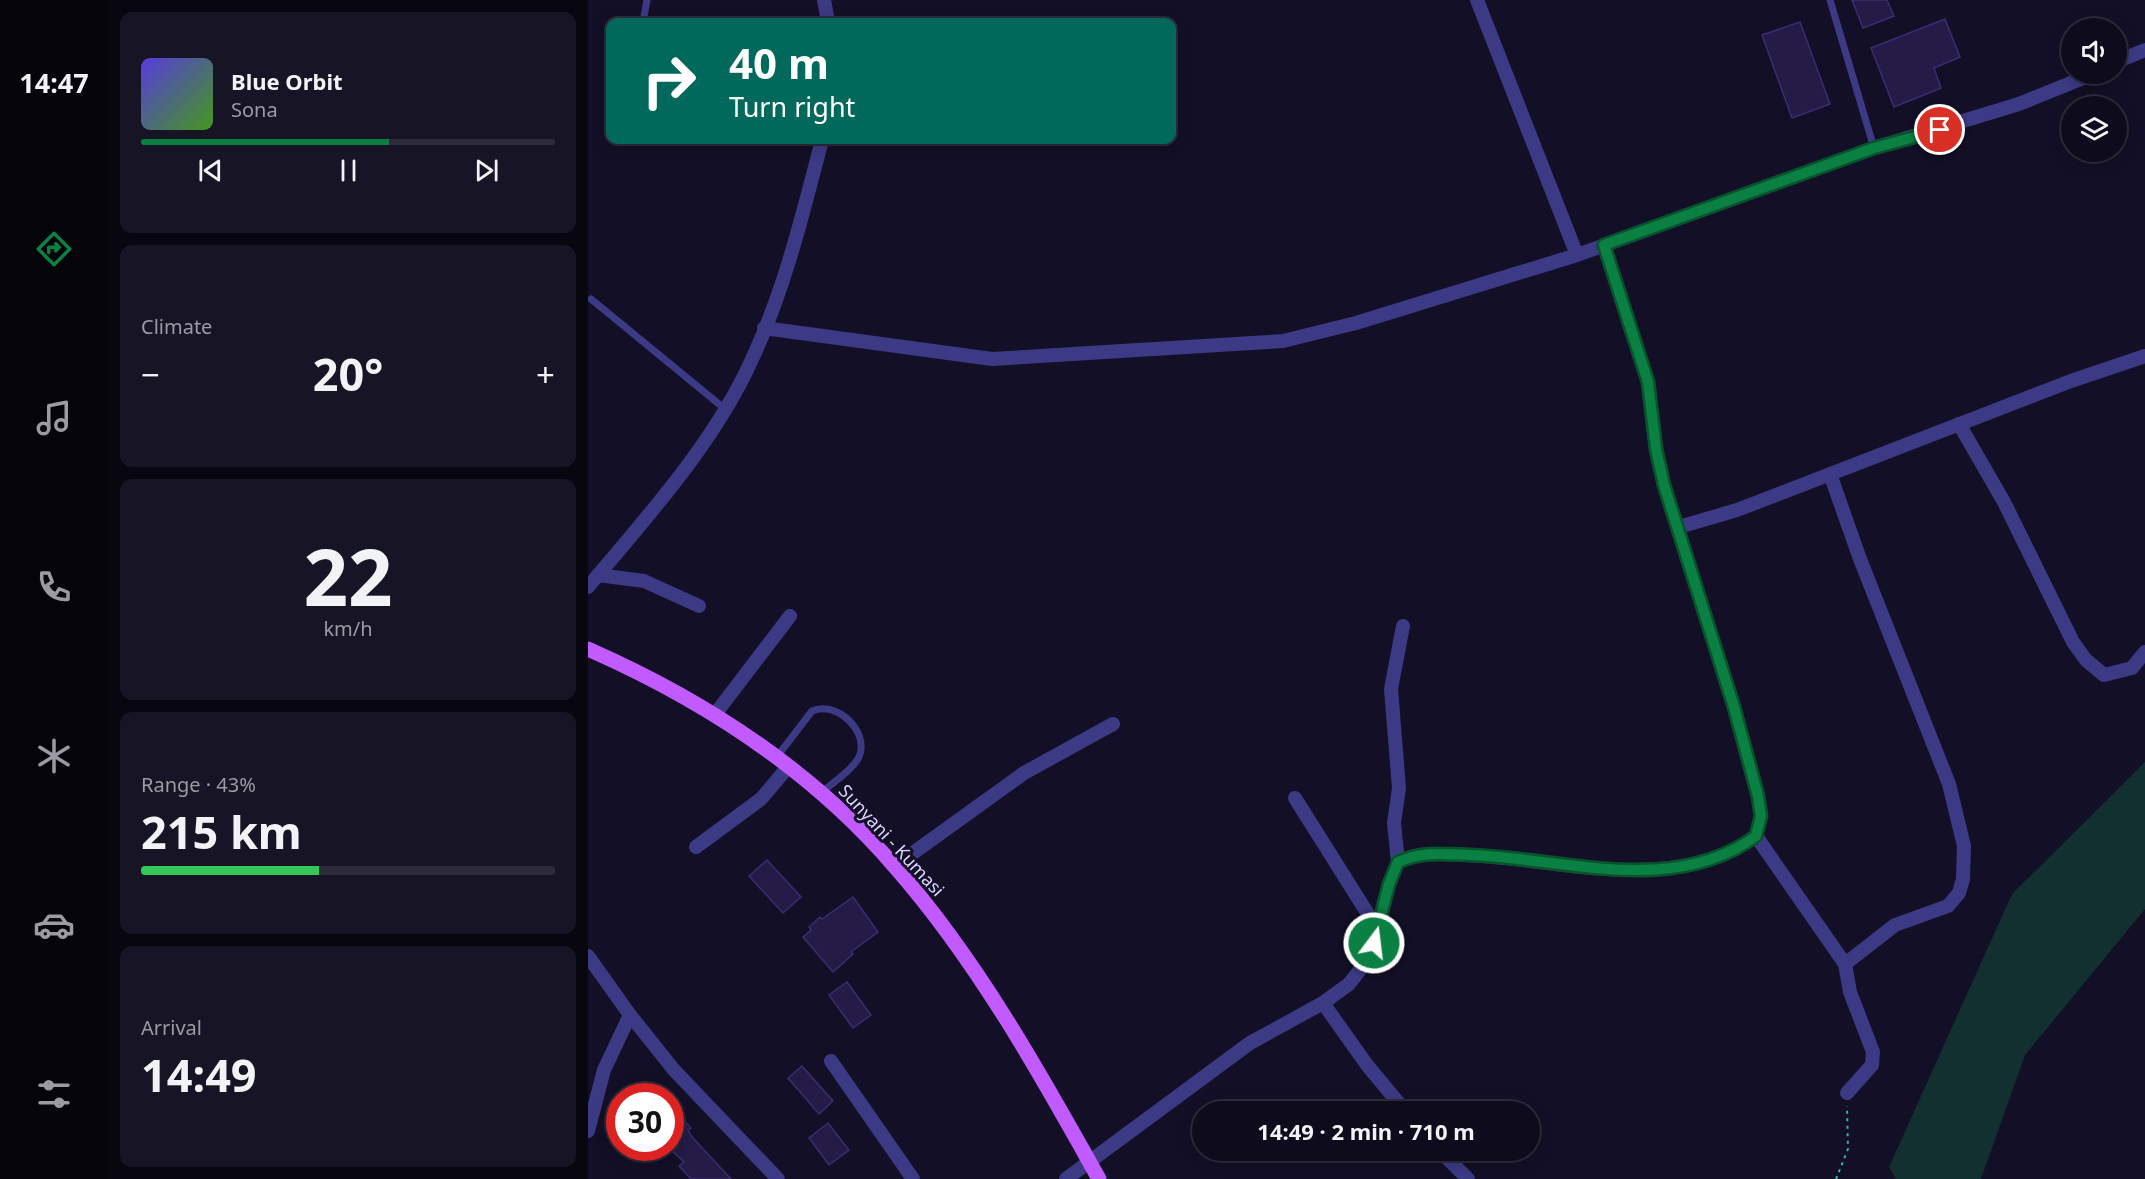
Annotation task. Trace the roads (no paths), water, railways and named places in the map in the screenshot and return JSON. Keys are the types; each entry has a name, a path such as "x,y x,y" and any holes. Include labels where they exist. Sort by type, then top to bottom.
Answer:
{"main road":[{"name":"Sunyani - Kumasi","path":"588,649 716,713 821,793 895,866 939,919 1047,1084 1099,1179"}],"street":[{"path":"824,0 827,18"},
{"path":"1478,0 1577,255"},
{"path":"2127,57 2145,50"},
{"path":"764,328 992,359 1283,341 1356,323 1577,255 1874,148 2019,104 2068,84"},
{"path":"588,587 643,522 725,409 753,358 795,245 821,144"},
{"path":"1398,862 1417,854 1507,856 1559,866 1610,870 1661,868 1704,861 1727,854 1756,836 1761,816 1758,796 1734,707 1664,485 1656,449 1648,382 1604,245"},
{"path":"1679,527 1737,510 1959,424 2145,356"},
{"path":"1959,424 2004,502 2073,642 2086,660 2104,675 2132,668 2145,652"},
{"path":"1830,474 1860,559 1949,784 1964,846 1963,879 1959,894 1948,906 1895,925 1845,964"},
{"path":"598,575 644,581 699,606"},
{"path":"716,713 790,616"},
{"path":"1066,1179 1250,1043 1323,1003 1349,984 1370,957 1389,884 1398,862 1394,823 1399,788 1391,689 1403,626"},
{"path":"895,866 1024,773 1113,724"},
{"path":"696,847 761,800 782,763"},
{"path":"1295,798 1378,930"},
{"path":"1756,836 1845,964 1850,992 1873,1052 1872,1065 1847,1093"},
{"path":"588,956 630,1015 674,1070 778,1179"},
{"path":"1323,1003 1367,1065 1397,1101"},
{"path":"588,1131 604,1070 630,1015"},
{"path":"831,1060 913,1179"},
{"path":"1450,1161 1468,1179"}],"lane":[{"path":"644,18 647,0"},
{"path":"1830,0 1874,148"},
{"path":"591,299 725,409"},
{"path":"782,763 813,711 821,707 830,708 857,729 862,746 858,759 821,793"}]}
